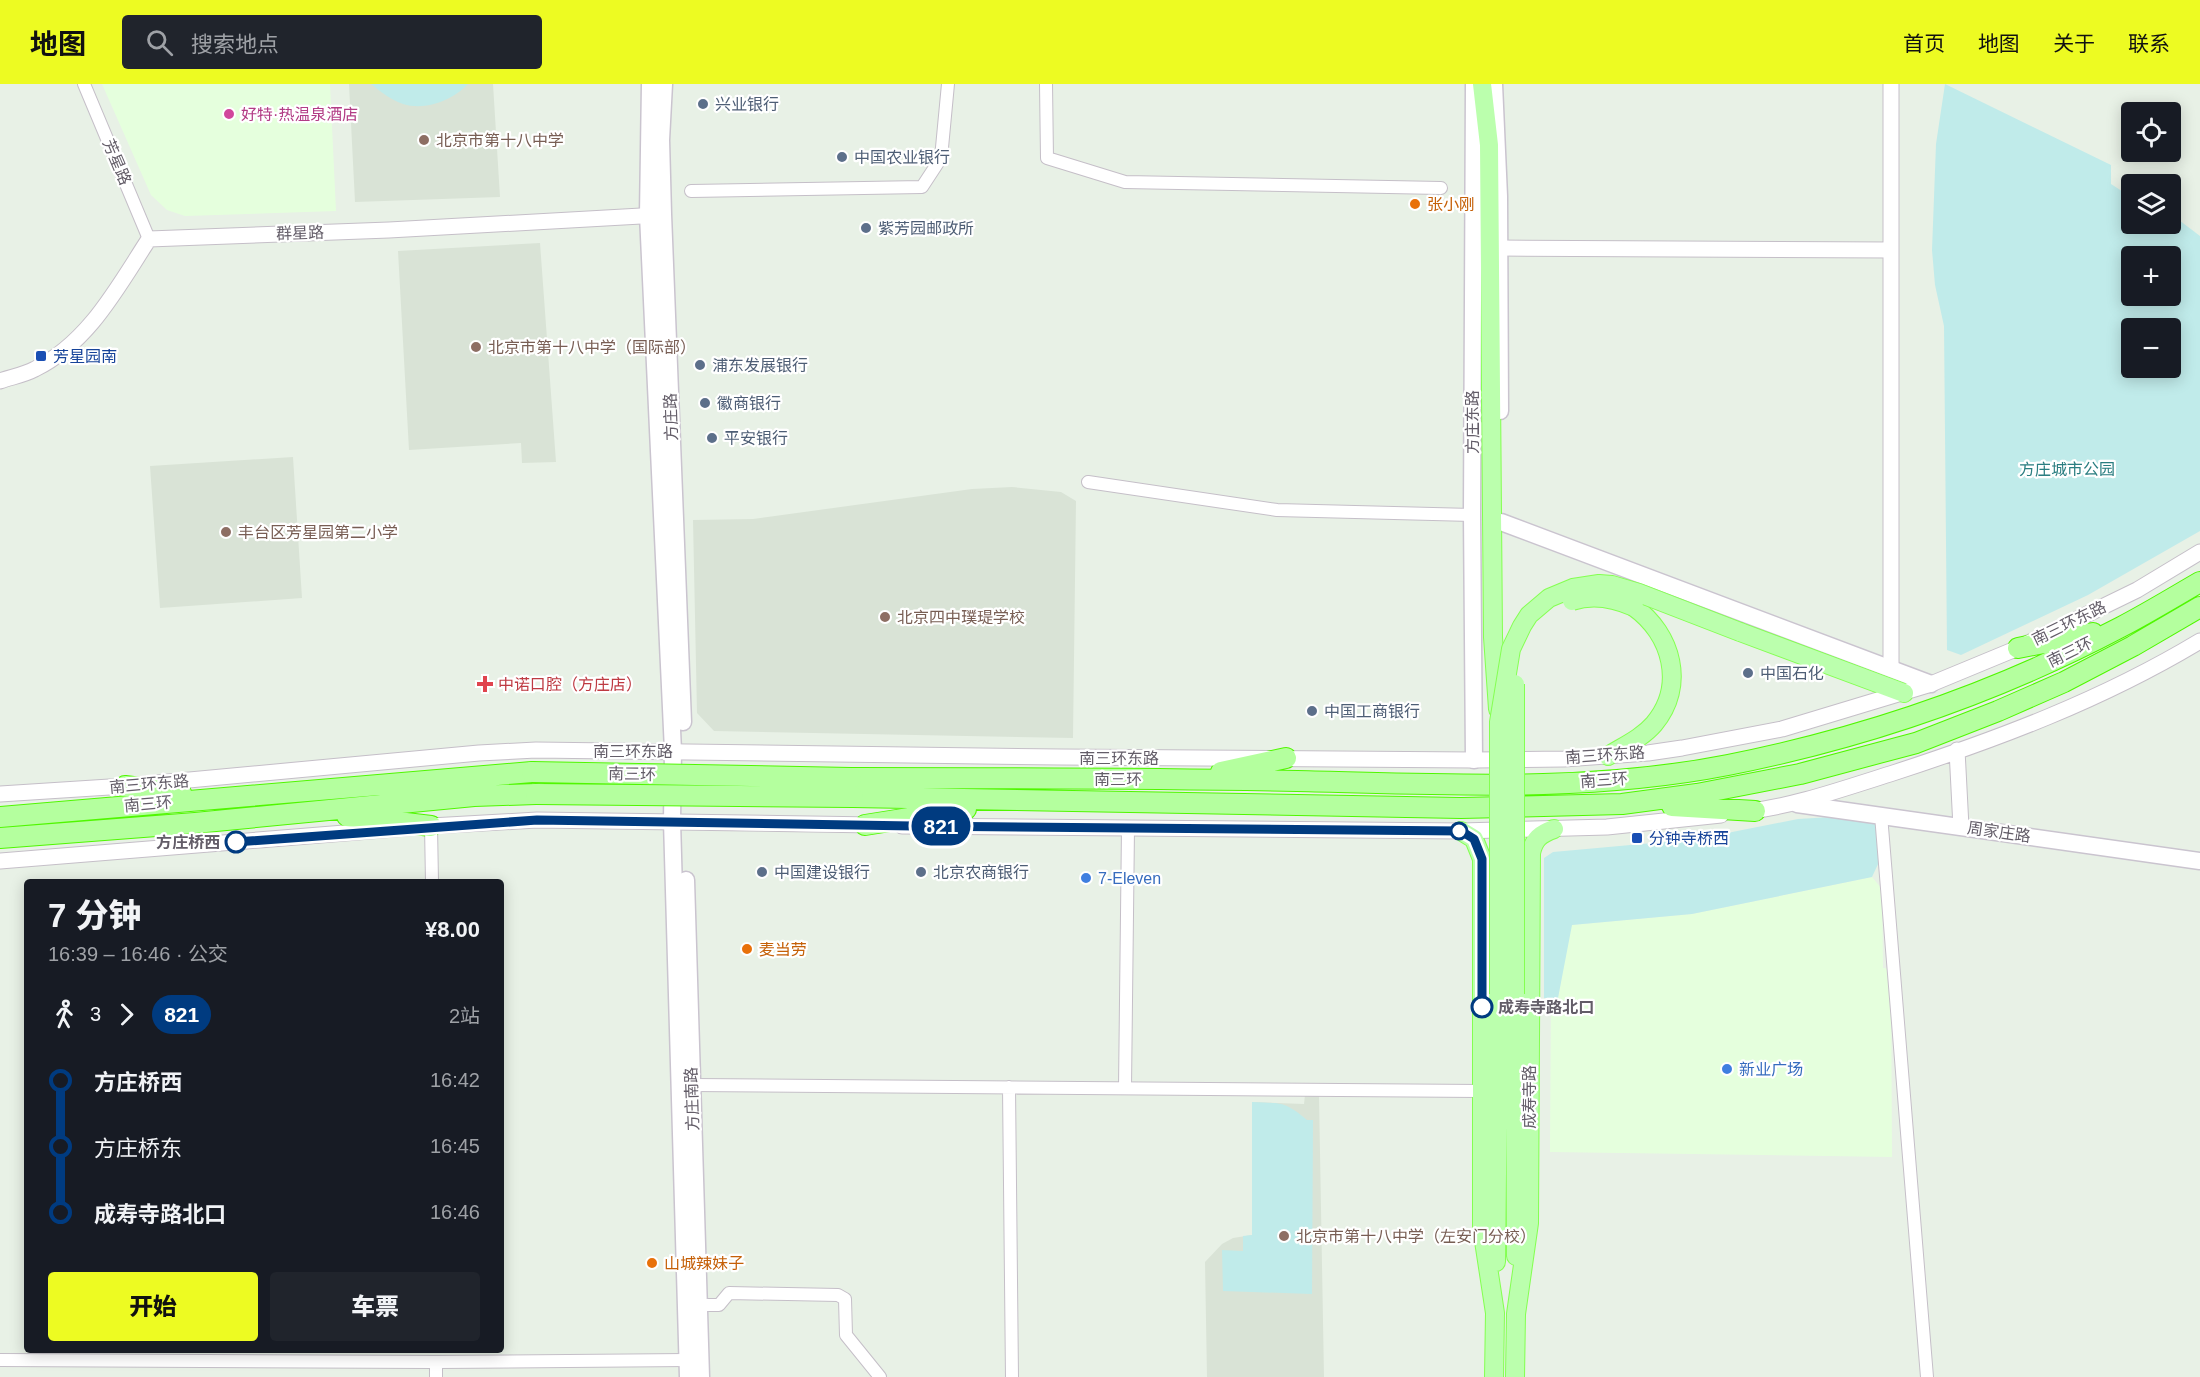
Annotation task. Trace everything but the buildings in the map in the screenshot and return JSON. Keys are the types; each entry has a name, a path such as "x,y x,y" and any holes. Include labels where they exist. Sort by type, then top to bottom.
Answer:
{"highway":[{"name":"南三环","path":"0,838 474,796 1187,779 1533,785 1661,776 1726,765 1845,738 1944,705 2052,661 2122,627 2200,582"},
{"name":"南三环","path":"0,817 532,772 852,788 1016,801 1461,808 1622,804 1697,794 1800,774 1916,743 2064,682 2200,607"},
{"path":"2018,648 2122,627"},
{"path":"1187,779 1286,758"},
{"path":"125,786 225,798"},
{"path":"865,825 1016,801"},
{"path":"1622,804 1755,811"},
{"path":"309,812 430,826"}],"main road":[{"name":"方庄路","path":"650,84 679,751 678,821"},
{"name":"方庄路","path":"656,215 664,84"},
{"name":"方庄东路","path":"1474,84 1472,515 1474,760"},
{"path":"1482,84 1489,145 1493,637 1499,722 1516,1314"},
{"path":"1494,84 1499,248 1501,760"},
{"path":"1501,522 1931,684"},
{"path":"1499,722 1508,662 1515,637 1534,611 1561,592 1586,585 1612,585 1639,593 1904,693"},
{"path":"1494,1377 1514,697 1520,656 1530,633 1545,615 1565,603 1578,599 1601,597 1634,607 1652,622 1666,644 1672,671 1671,687 1662,711 1654,723 1633,741 1608,756"},
{"name":"周家庄路","path":"1797,804 2200,861"},
{"name":"方庄南路","path":"678,821 692,1085 701,1377"},
{"name":"方庄南路","path":"678,821 688,1377"},
{"name":"成寿寺路","path":"1515,1377 1516,1314 1530,1223 1531,853 1536,838 1554,829"},
{"path":"1461,831 1474,839 1482,859 1482,1228 1495,1313"},
{"path":"1482,962 1490,947 1506,941 1522,946 1530,962"}],"street":[{"name":"芳星路","path":"84,84 149,239"},
{"path":"691,191 922,187 941,158 948,84"},
{"path":"1046,84 1047,158 1125,182 1441,188"},
{"path":"1891,84 1891,669"},
{"name":"群星路","path":"149,239 389,230 656,215"},
{"path":"0,381 35,369 62,351 89,328 149,239"},
{"path":"1499,248 1891,250"},
{"path":"1088,482 1277,510 1472,515"},
{"name":"南三环东路","path":"0,794 125,786 479,753 536,750 1061,758 1501,760 1608,756 1682,748 1782,729 1931,684 2018,648 2137,590 2200,552"},
{"path":"0,861 430,826 537,820 1461,831 1554,829 1653,823 1797,804 2056,715 2160,665 2200,641"},
{"path":"1957,750 1961,827"},
{"path":"1881,815 1927,1377"},
{"path":"430,826 432,879"},
{"path":"1125,1088 1128,828"},
{"path":"692,1085 1481,1091"},
{"path":"1009,1087 1012,1377"},
{"path":"699,1305 719,1305 729,1293 838,1295 845,1299 846,1335 880,1377"},
{"path":"0,1360 436,1362 688,1360"},
{"path":"436,1362 436,1377"}],"shaded area":[{"path":"102,84 330,84 336,211 185,216 167,210 151,195"},
{"name":"北京市第十八中学","path":"349,84 493,84 500,197 355,202"},
{"name":"北京市第十八中学（国际部）","path":"540,243 556,462 522,463 521,443 409,450 398,251"},
{"name":"丰台区芳星园第二小学","path":"293,457 302,598 160,608 150,466"},
{"name":"北京四中璞瑅学校","path":"1012,487 1061,492 1076,501 1073,738 714,731 697,713 693,520 753,519 972,489"},
{"name":"新业广场","path":"1872,877 1882,889 1883,968 1891,969 1892,1157 1550,1152 1551,998 1558,997 1571,925 1692,914"},
{"name":"北京市第十八中学（左安门分校）","path":"1305,1095 1319,1096 1324,1377 1207,1377 1205,1262 1222,1244 1233,1238 1252,1235 1252,1102 1304,1104"}],"green space":[{"path":"371,84 468,84 455,95 438,103 412,106 386,96"},
{"name":"方庄城市公园","path":"1945,84 2111,165 2111,184 2121,190 2121,234 2181,234 2181,222 2200,236 2200,531 2088,595 1961,655 1947,650 1944,326 1935,285 1932,250 1936,144"},
{"path":"1875,818 1879,862 1872,877 1692,914 1572,925 1558,998 1544,998 1544,858 1553,852 1697,839 1798,819"},
{"path":"1252,1102 1281,1104 1307,1120 1313,1120 1312,1294 1223,1291 1222,1250 1243,1251 1243,1236 1252,1235"}],"bus line":[{"name":"821","path":"236,842 430,826 537,820 1461,831 1478,844 1482,859 1482,1007"}],"place":[{"name":"兴业银行","path":"703,104"},
{"name":"好特·热温泉酒店","path":"229,114"},
{"name":"北京市第十八中学","path":"424,140"},
{"name":"中国农业银行","path":"842,157"},
{"name":"张小刚","path":"1415,204"},
{"name":"紫芳园邮政所","path":"866,228"},
{"name":"北京市第十八中学（国际部）","path":"476,347"},
{"name":"芳星园南","path":"41,356"},
{"name":"浦东发展银行","path":"700,365"},
{"name":"徽商银行","path":"705,403"},
{"name":"平安银行","path":"712,438"},
{"name":"丰台区芳星园第二小学","path":"226,532"},
{"name":"北京四中璞瑅学校","path":"885,617"},
{"name":"中国石化","path":"1748,673"},
{"name":"中诺口腔（方庄店）","path":"485,684"},
{"name":"中国工商银行","path":"1312,711"},
{"name":"分钟寺桥西","path":"1637,838"},
{"name":"方庄桥西","path":"236,842"},
{"name":"中国建设银行","path":"762,872"},
{"name":"北京农商银行","path":"921,872"},
{"name":"7-Eleven","path":"1086,878"},
{"name":"麦当劳","path":"747,949"},
{"name":"成寿寺路北口","path":"1482,1007"},
{"name":"新业广场","path":"1727,1069"},
{"name":"北京市第十八中学（左安门分校）","path":"1284,1236"},
{"name":"山城辣妹子","path":"652,1263"}]}
